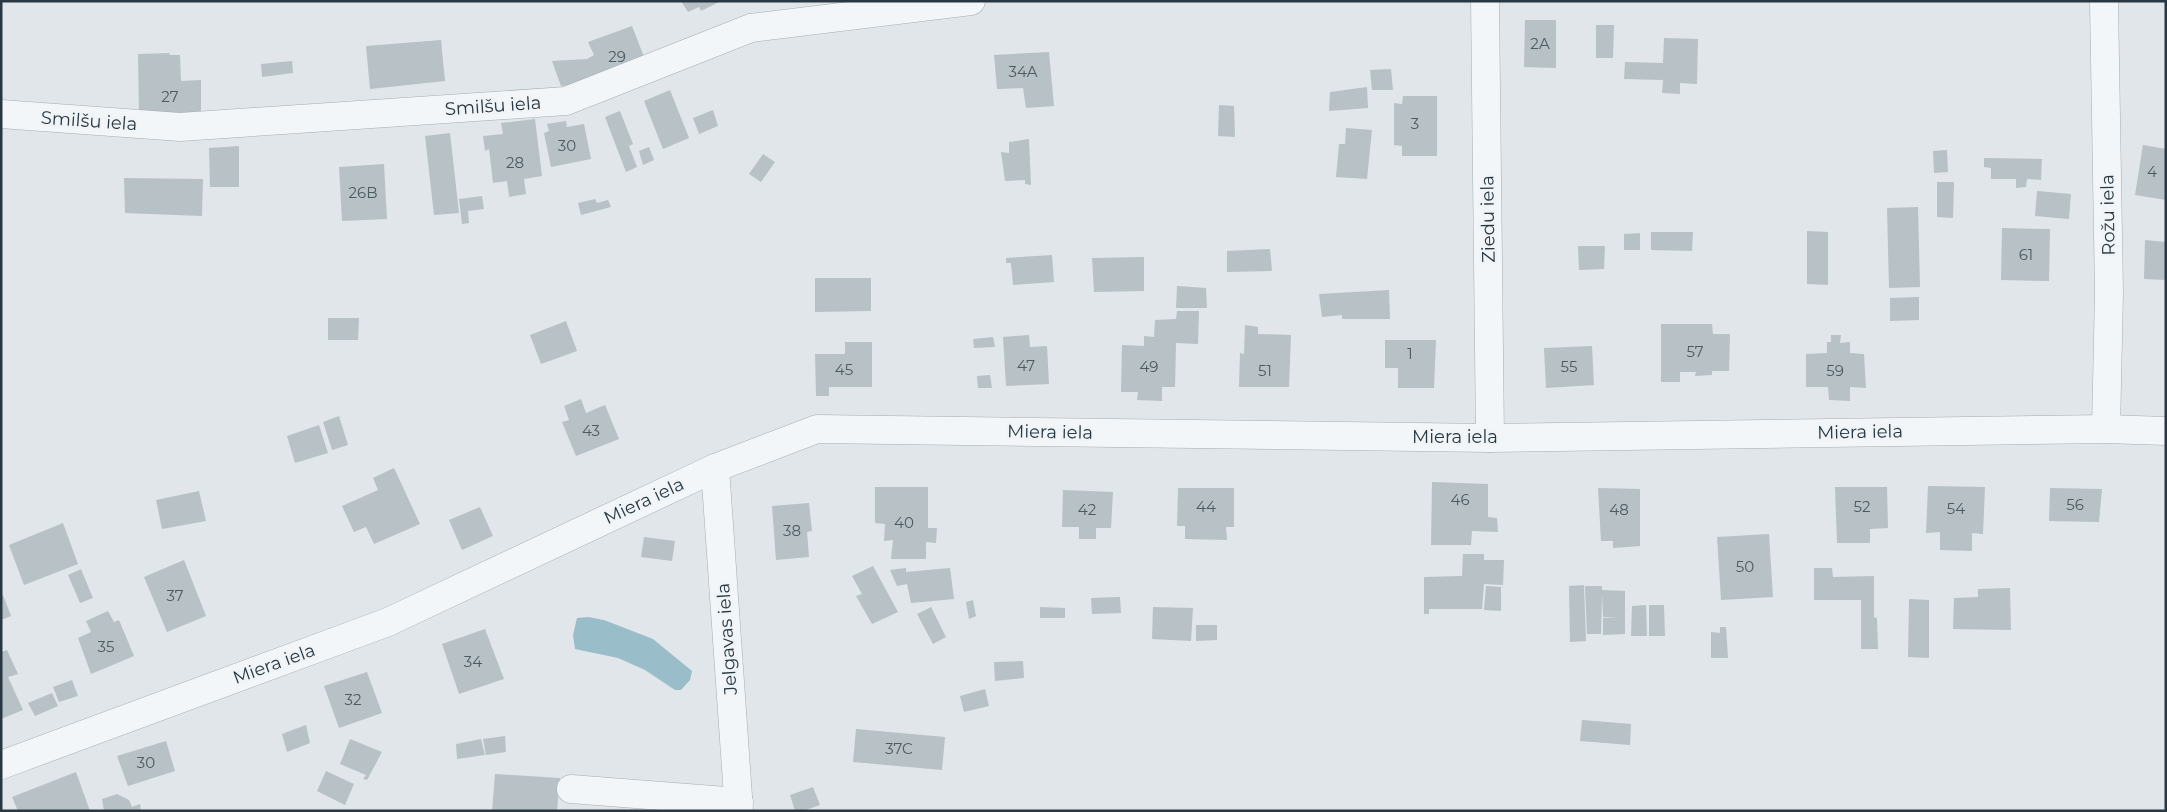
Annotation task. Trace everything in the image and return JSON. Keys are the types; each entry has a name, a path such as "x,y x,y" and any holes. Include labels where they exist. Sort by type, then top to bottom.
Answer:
{"street":[{"name":"Smilšu iela","path":"1,114 180,127 566,101 751,28 970,1"},
{"name":"Ziedu iela","path":"1485,1 1490,438"},
{"name":"Rožu iela","path":"2104,1 2109,292 2106,429"},
{"name":"Miera iela","path":"1,765 388,622 715,468 817,429 1490,438 2106,429 2166,431"},
{"name":"Jelgavas iela","path":"715,468 739,806"},
{"path":"571,789 739,806"}],"water":[{"path":"588,617 604,620 653,639 692,671 690,680 681,690 675,690 645,670 618,658 575,649 573,635 577,618"}],"building":[{"path":"681,1 721,1 701,11 699,7 688,12"},
{"path":"1525,20 1556,20 1556,68 1524,67"},
{"path":"1596,25 1614,25 1613,58 1596,58"},
{"path":"632,26 646,62 597,82 561,86 552,61 587,59 594,55 588,42"},
{"path":"1664,38 1698,39 1697,84 1680,83 1680,94 1662,93 1663,80 1624,79 1625,62 1663,63"},
{"path":"441,40 445,81 370,89 366,46"},
{"path":"1049,52 1054,106 1026,108 1023,88 997,89 994,55"},
{"path":"170,53 169,55 180,55 181,81 201,80 201,113 139,115 138,54"},
{"path":"292,61 293,73 262,77 261,64"},
{"path":"1391,69 1393,90 1372,90 1370,70"},
{"path":"1367,87 1368,108 1329,111 1330,92"},
{"path":"670,90 689,138 663,149 644,101"},
{"path":"1403,96 1437,96 1437,156 1402,156 1402,146 1394,145 1394,103 1402,104"},
{"path":"1219,105 1234,106 1235,137 1218,136"},
{"path":"713,110 718,126 699,134 693,118"},
{"path":"620,111 633,144 629,146 637,167 626,172 605,117"},
{"path":"535,119 542,176 524,179 526,194 509,197 507,181 493,183 489,149 485,151 483,136 503,134 501,123"},
{"path":"566,121 567,127 584,124 591,159 551,167 544,133 549,131 547,124"},
{"path":"1346,128 1372,130 1367,179 1336,177 1339,144 1345,144"},
{"path":"450,133 459,213 434,215 425,136"},
{"path":"1029,139 1031,185 1025,184 1025,180 1005,181 1001,152 1009,153 1009,142"},
{"path":"2143,145 2166,149 2166,200 2135,195"},
{"path":"239,146 239,187 210,187 209,148"},
{"path":"649,147 654,160 643,165 639,151"},
{"path":"1947,150 1948,172 1934,173 1933,151"},
{"path":"763,154 775,162 761,182 749,174"},
{"path":"1984,158 2042,159 2041,180 2027,179 2026,187 2016,188 2016,179 1991,179 1991,168 1984,167"},
{"path":"384,164 387,219 342,221 339,167"},
{"path":"124,178 203,179 202,216 125,213"},
{"path":"1937,182 1954,182 1953,218 1937,217"},
{"path":"2037,191 2071,194 2069,219 2035,216"},
{"path":"482,196 484,209 468,211 469,223 462,224 459,199"},
{"path":"595,199 597,203 608,200 611,207 581,215 578,203"},
{"path":"1918,207 1920,287 1889,288 1887,208"},
{"path":"2002,228 2050,229 2049,281 2001,280"},
{"path":"1807,231 1828,232 1828,285 1807,284"},
{"path":"1651,232 1693,232 1692,251 1651,250"},
{"path":"1640,233 1640,250 1624,250 1624,234"},
{"path":"2145,240 2166,242 2166,280 2144,279"},
{"path":"1578,246 1605,246 1604,269 1579,270"},
{"path":"1270,249 1272,271 1227,272 1227,251"},
{"path":"1052,255 1054,282 1013,285 1011,263 1006,263 1006,258"},
{"path":"1144,257 1144,291 1094,292 1092,258"},
{"path":"815,278 871,278 871,311 815,312"},
{"path":"1177,286 1206,288 1207,308 1176,308"},
{"path":"1389,290 1390,319 1342,319 1342,315 1322,317 1319,294"},
{"path":"1919,297 1919,320 1890,321 1890,298"},
{"path":"1177,311 1199,311 1198,344 1176,343 1175,387 1162,387 1162,401 1137,400 1138,392 1121,392 1122,345 1144,346 1144,336 1154,337 1155,320 1176,319"},
{"path":"328,318 359,318 358,340 328,340"},
{"path":"566,321 577,351 541,364 530,335"},
{"path":"1661,324 1712,324 1713,334 1730,334 1729,371 1712,371 1712,375 1695,376 1696,372 1680,372 1680,382 1661,382"},
{"path":"1245,325 1258,327 1258,334 1291,335 1289,387 1239,387 1240,353 1244,354"},
{"path":"1029,335 1030,347 1047,346 1049,384 1006,386 1003,337"},
{"path":"1831,335 1841,335 1840,343 1850,342 1850,353 1864,354 1866,388 1850,387 1850,401 1829,400 1828,387 1806,387 1806,354 1827,353 1827,342 1831,342"},
{"path":"993,337 995,347 974,348 973,339"},
{"path":"1385,340 1436,340 1434,388 1398,388 1398,368 1385,368"},
{"path":"845,342 872,342 872,387 829,387 829,396 816,396 815,354 845,354"},
{"path":"1592,346 1594,385 1546,388 1544,348"},
{"path":"990,375 992,388 978,388 977,376"},
{"path":"581,399 586,413 605,405 619,439 576,456 562,422 569,420 564,406"},
{"path":"339,416 348,445 332,450 323,422"},
{"path":"319,425 328,453 295,463 287,436"},
{"path":"394,468 420,524 374,544 366,527 354,532 342,506 378,490 373,478"},
{"path":"1432,482 1488,484 1488,517 1497,518 1498,532 1472,531 1471,545 1431,545"},
{"path":"1928,486 1985,487 1983,534 1972,533 1972,551 1940,550 1940,532 1926,533"},
{"path":"875,487 928,487 928,528 937,528 936,543 926,542 926,559 891,559 893,540 884,541 885,524 875,523"},
{"path":"1835,487 1887,487 1888,528 1870,529 1870,543 1837,543"},
{"path":"1178,488 1234,488 1234,527 1226,527 1227,540 1185,539 1185,526 1177,526"},
{"path":"1598,488 1640,489 1640,546 1613,548 1613,541 1601,541"},
{"path":"2050,488 2102,489 2099,522 2049,521"},
{"path":"1063,490 1113,492 1111,528 1096,528 1096,539 1079,539 1079,527 1062,527"},
{"path":"199,491 206,521 162,529 156,500"},
{"path":"809,503 812,531 807,532 809,557 776,560 772,506"},
{"path":"480,507 493,536 462,550 449,520"},
{"path":"63,523 78,564 24,585 9,545"},
{"path":"1769,534 1773,597 1721,600 1717,537"},
{"path":"644,537 675,541 672,561 641,557"},
{"path":"1463,554 1484,554 1484,560 1504,560 1503,585 1484,584 1482,609 1429,609 1429,614 1424,614 1424,577 1462,576"},
{"path":"184,560 206,616 167,632 144,577"},
{"path":"873,566 898,612 872,624 856,596 862,594 852,576"},
{"path":"906,568 906,572 950,568 954,599 911,603 907,584 897,586 890,570"},
{"path":"1814,568 1832,568 1833,577 1874,576 1874,617 1877,618 1878,649 1861,649 1861,600 1814,600"},
{"path":"81,569 93,598 80,603 68,575"},
{"path":"1584,585 1586,641 1570,642 1569,586"},
{"path":"1486,586 1501,587 1501,611 1484,610"},
{"path":"1585,586 1602,586 1602,590 1625,591 1625,634 1603,635 1603,618 1617,617 1603,617 1602,594 1601,634 1587,634"},
{"path":"2010,588 2011,630 1953,629 1954,598 1978,597 1978,589"},
{"path":"3,595 11,616 1,620 1,596"},
{"path":"1120,597 1121,613 1092,614 1091,598"},
{"path":"1909,599 1929,600 1929,658 1908,657"},
{"path":"973,600 976,616 969,619 966,602"},
{"path":"1646,605 1647,636 1631,636 1632,606"},
{"path":"1649,605 1664,605 1665,636 1649,636"},
{"path":"931,607 946,637 933,644 917,614"},
{"path":"1040,607 1065,608 1065,618 1040,618"},
{"path":"1153,607 1193,608 1191,641 1152,639"},
{"path":"108,611 114,622 119,620 134,656 91,674 78,638 91,632 86,621"},
{"path":"1196,625 1217,625 1217,640 1196,641"},
{"path":"1720,627 1726,627 1728,658 1711,658 1711,632 1720,633"},
{"path":"485,629 504,679 459,694 442,644"},
{"path":"7,650 18,674 8,677 23,710 1,719 1,652"},
{"path":"1023,661 1024,678 995,681 994,662"},
{"path":"367,672 382,713 339,728 324,686"},
{"path":"72,680 78,696 59,702 53,687"},
{"path":"985,689 989,706 964,712 960,696"},
{"path":"52,693 58,706 35,716 28,703"},
{"path":"1582,720 1631,724 1630,745 1580,741"},
{"path":"306,725 310,743 287,752 282,734"},
{"path":"856,729 945,737 942,770 853,762"},
{"path":"505,736 506,752 486,755 483,739"},
{"path":"350,739 382,752 367,780 363,779 366,775 340,764"},
{"path":"481,739 485,755 457,759 456,744"},
{"path":"166,741 175,771 128,786 117,756"},
{"path":"326,771 354,784 345,805 317,791"},
{"path":"76,772 90,811 18,811 12,797"},
{"path":"495,774 560,778 557,811 492,811"},
{"path":"813,787 820,805 803,811 795,811 790,795"},
{"path":"117,794 129,800 132,807 140,804 141,811 104,811 102,799"}]}
